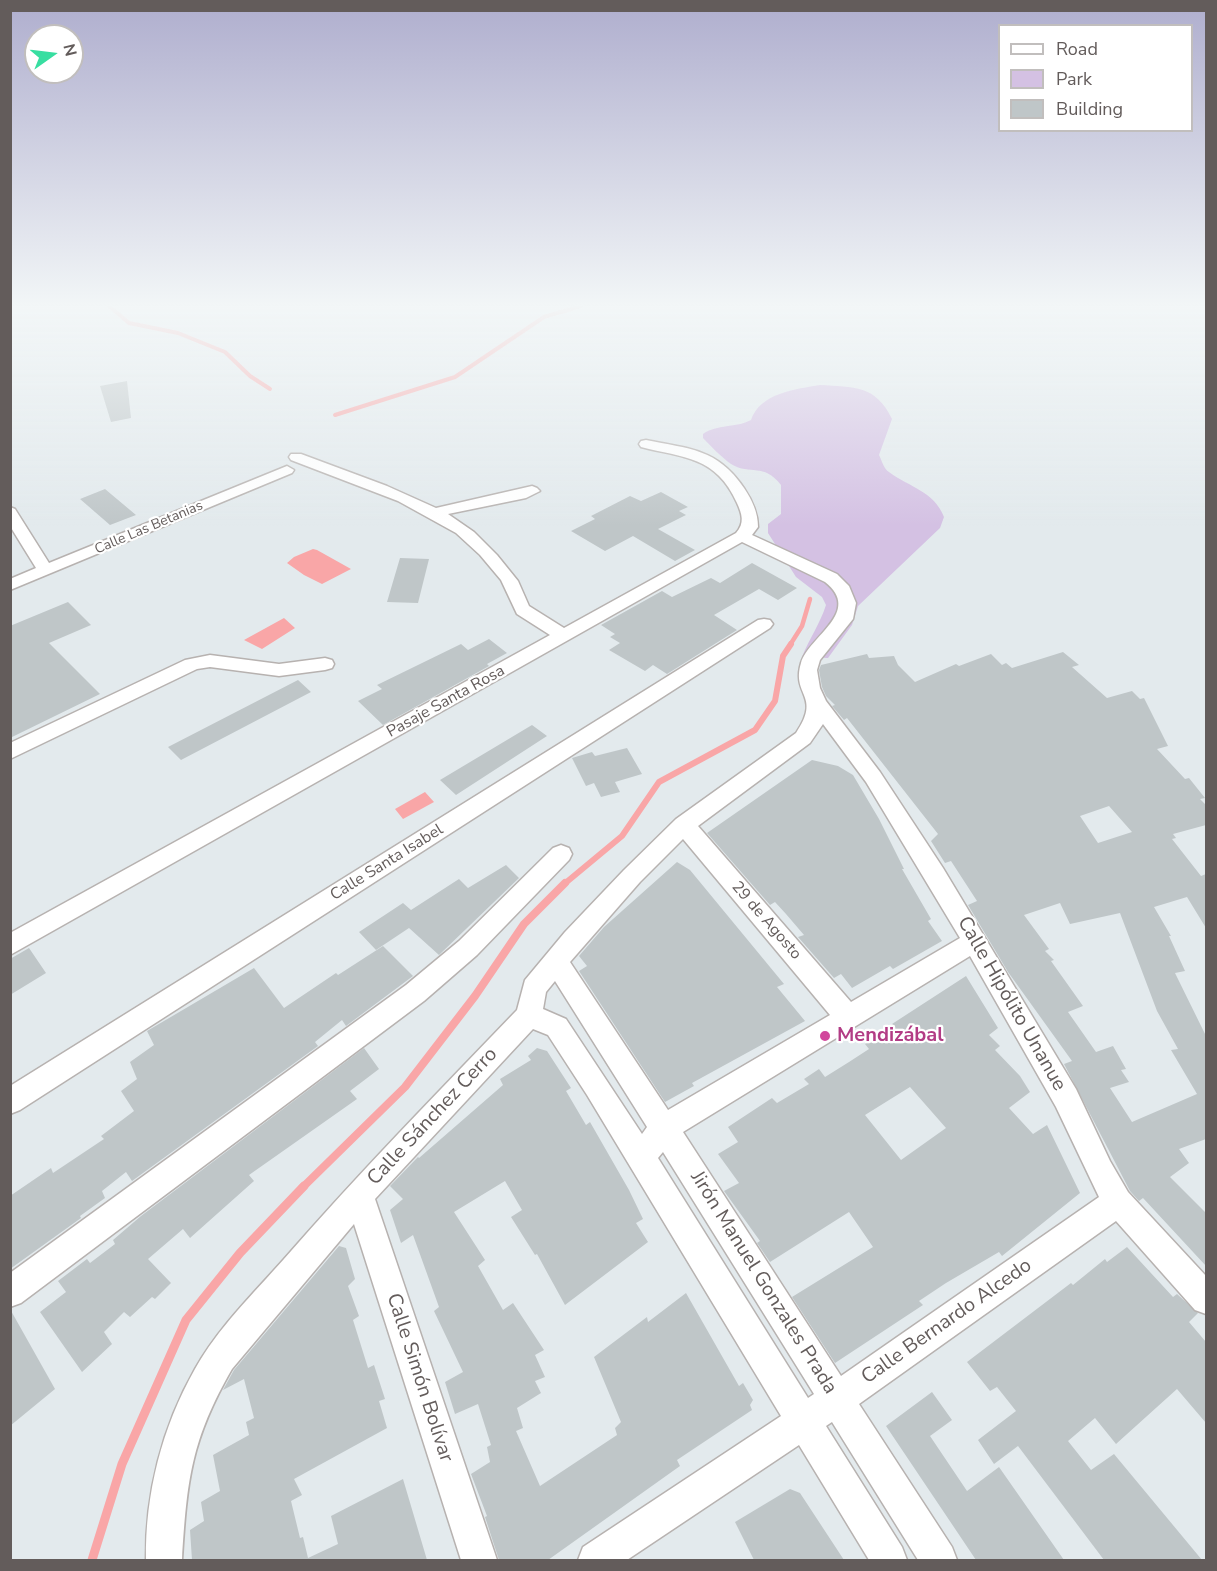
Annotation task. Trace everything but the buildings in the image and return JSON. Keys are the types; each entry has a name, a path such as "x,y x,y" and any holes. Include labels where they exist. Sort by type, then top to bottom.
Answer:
{"street":[{"path":"585,1007 582,1019 578,1023 564,1028 529,1015 534,988 581,931 684,825 803,738 816,719 818,704 810,688 808,670 811,659 844,619 847,603 840,586 831,578 742,536 752,523 749,508 713,462 695,455 646,444"},
{"name":"Calle Las Betanias","path":"10,585 292,464 401,498 432,513"},
{"path":"432,513 521,495 532,490"},
{"path":"10,512 46,571"},
{"path":"432,513 454,525 473,540 508,578 518,604 523,610 564,636"},
{"name":"Pasaje Santa Rosa","path":"10,945 742,536"},
{"name":"Calle Santa Isabel","path":"10,1101 764,624"},
{"path":"10,752 192,664 210,661 279,670 325,664"},
{"name":"Calle Hipólito Unanue","path":"818,704 850,743 904,823 1066,1098 1100,1172 1118,1202 1206,1299"},
{"path":"803,738 850,743"},
{"name":"29 de Agosto","path":"684,825 848,1017"},
{"path":"10,1292 416,993 468,948 561,854"},
{"path":"642,1156 664,1128 974,942"},
{"name":"Jirón Manuel Gonzales Prada","path":"556,962 939,1560"},
{"name":"Calle Sánchez Cerro","path":"164,1560 166,1504 178,1441 204,1383 220,1357 359,1195 529,1015"},
{"name":"Jirón Manuel Gonzales Prada","path":"557,1027 642,1156 889,1560"},
{"name":"Calle Simón Bolívar","path":"359,1195 479,1560"},
{"name":"Calle Bernardo Alcedo","path":"596,1560 805,1421 1118,1202"}],"green space":[{"path":"820,385 863,390 879,400 892,419 879,455 884,467 927,495 940,508 944,517 940,528 858,606 852,625 828,658 802,657 826,605 822,597 796,577 768,533 768,524 781,514 781,485 775,478 763,471 745,469 731,464 703,438 703,434 708,431 751,420 762,404 770,398"}],"shaded area":[{"path":"313,549 351,569 322,584 287,563 294,557"},
{"path":"284,618 295,628 262,649 244,640"},
{"path":"425,792 434,802 403,819 395,809"}],"waterway":[{"path":"255,379 270,389"},
{"path":"335,415 448,379"},
{"path":"790,645 802,626 810,599"},
{"path":"563,885 622,836 659,782 755,730 775,701 783,656 791,644"},
{"path":"303,1187 405,1087 475,996 524,924 563,885"},
{"path":"92,1560 122,1464 186,1320 240,1253 303,1187"}],"place":[{"name":"Mendizábal","path":"825,1036"}]}
